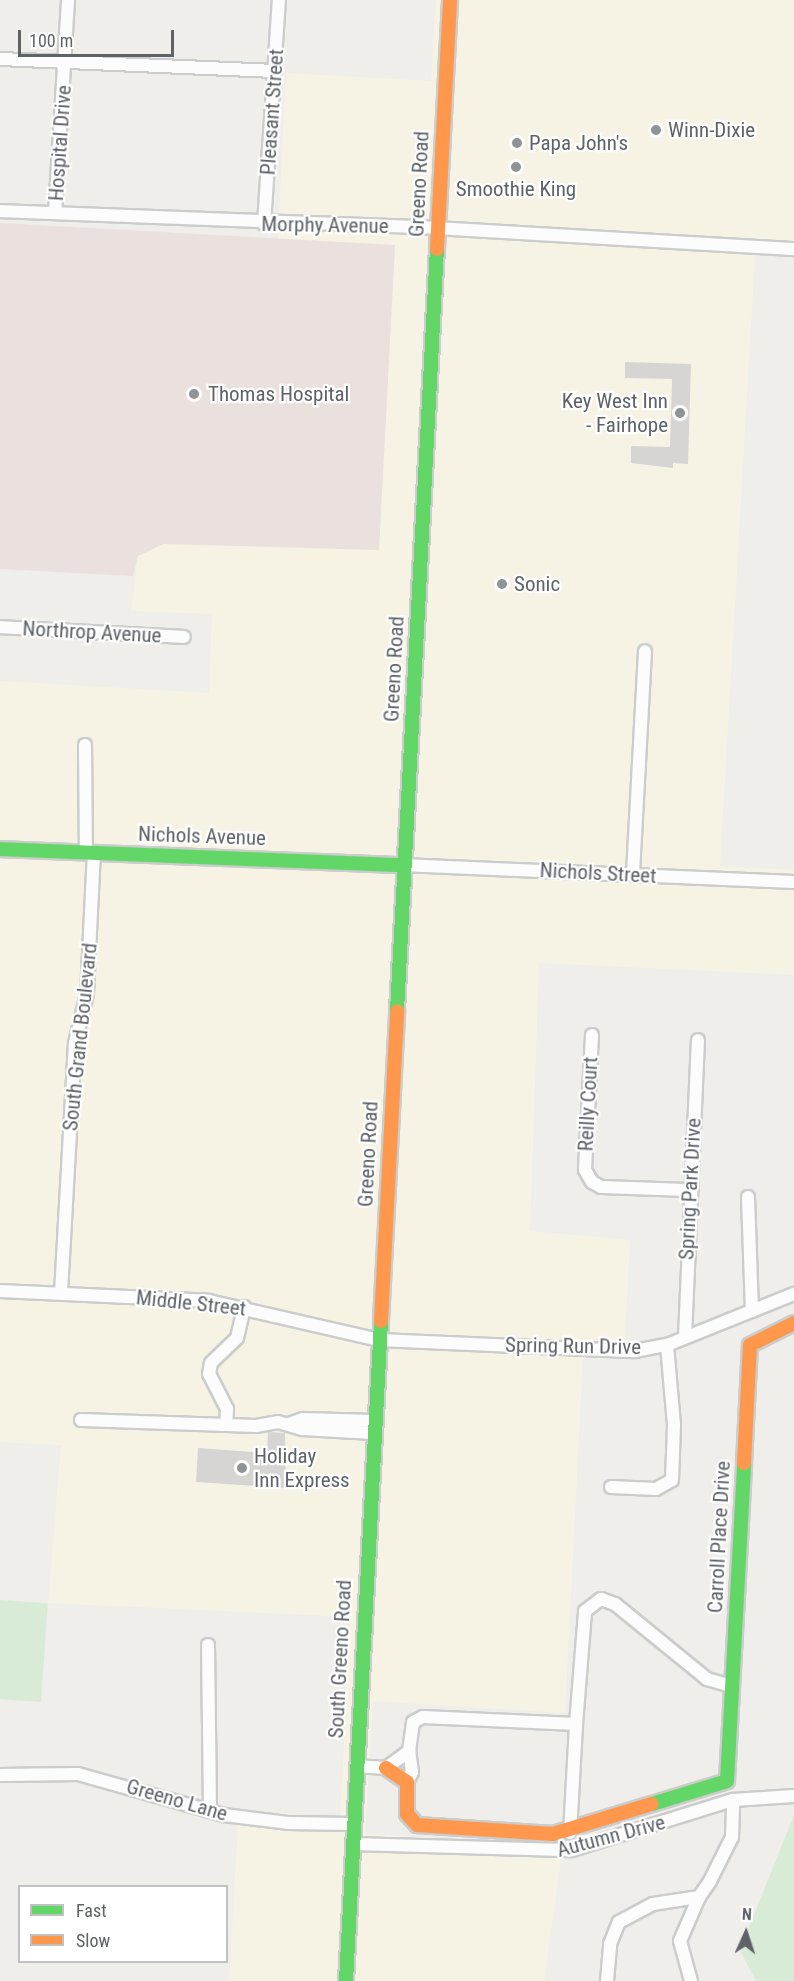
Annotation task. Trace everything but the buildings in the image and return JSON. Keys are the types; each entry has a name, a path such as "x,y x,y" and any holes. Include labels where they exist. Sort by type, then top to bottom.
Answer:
{"main road":[{"name":"Greeno Road","path":"379,1340 402,865 450,0"},
{"name":"Nichols Avenue","path":"0,849 402,865"},
{"name":"Carroll Place Drive","path":"570,1833 727,1781 750,1345 794,1323"},
{"name":"South Greeno Road","path":"346,1981 379,1340"},
{"path":"386,1768 407,1782 407,1814 417,1825 570,1833"}],"street":[{"name":"Hospital Drive","path":"55,213 68,0"},
{"name":"Pleasant Street","path":"264,224 279,0"},
{"path":"0,59 275,71"},
{"name":"Morphy Avenue","path":"0,211 264,224 437,228 794,249"},
{"name":"Northrop Avenue","path":"0,627 184,637"},
{"path":"633,873 645,651"},
{"name":"South Grand Boulevard","path":"61,1293 75,1043 87,994 90,852 85,745"},
{"name":"Nichols Street","path":"402,865 633,873 794,882"},
{"name":"Reilly Court","path":"592,1035 585,1170 592,1182 602,1187 688,1190"},
{"name":"Spring Park Drive","path":"684,1338 688,1190 698,1040"},
{"path":"748,1197 752,1311"},
{"name":"Middle Street","path":"0,1291 61,1293 244,1307 315,1329 379,1340"},
{"name":"Spring Run Drive","path":"379,1340 635,1351 667,1345 793,1297"},
{"path":"226,1425 227,1409 209,1374 212,1363 237,1338 244,1307"},
{"path":"611,1487 656,1489 672,1480 674,1425 667,1345"},
{"path":"81,1420 226,1425 289,1424 303,1419 373,1427"},
{"path":"570,1833 585,1611 601,1599 615,1604 707,1679 732,1686"},
{"path":"207,1645 210,1811"},
{"path":"407,1782 412,1762 409,1751 413,1722 423,1717 576,1724"},
{"path":"356,1766 386,1768 409,1751"},
{"name":"Greeno Lane","path":"0,1775 99,1778 210,1811 266,1821 354,1824"},
{"name":"Autumn Drive","path":"352,1844 572,1850 733,1800 794,1796"},
{"path":"692,1981 680,1941 699,1897 732,1837 733,1800"},
{"path":"607,1981 610,1944 619,1922 653,1905 699,1897"}],"shaded area":[{"path":"436,0 794,0 794,257 755,255 720,866 794,870 794,975 539,963 530,1231 630,1240 624,1355 583,1354 565,1713 373,1701 365,1834 563,1845 544,1981 229,1981 239,1810 340,1817 351,1617 48,1603 61,1445 0,1442 0,681 209,693 212,614 131,611 138,556 163,544 198,543 379,550 395,245 278,239 286,73 431,81"},
{"name":"Thomas Hospital","path":"0,223 395,245 379,550 163,544 138,556 133,576 0,569"}],"green space":[{"path":"0,1600 48,1603 41,1702 0,1699"},
{"path":"794,1815 794,1981 756,1981 741,1953 743,1942"}],"traffic: fast":[{"path":"397,1011 437,249"},
{"path":"0,849 402,865"},
{"path":"346,1981 381,1321"},
{"path":"652,1804 727,1781 744,1463"}],"traffic: slow":[{"path":"437,249 450,0"},
{"path":"381,1321 397,1011"},
{"path":"744,1463 750,1345 794,1323"},
{"path":"386,1768 407,1782 407,1814 417,1825 553,1834 652,1804"}],"place":[{"name":"Winn-Dixie","path":"656,130"},
{"name":"Papa John's","path":"517,143"},
{"name":"Smoothie King","path":"516,167"},
{"name":"Thomas Hospital","path":"194,394"},
{"name":"Key West Inn - Fairhope","path":"680,413"},
{"name":"Sonic","path":"502,584"},
{"name":"Holiday Inn Express","path":"242,1468"}]}
